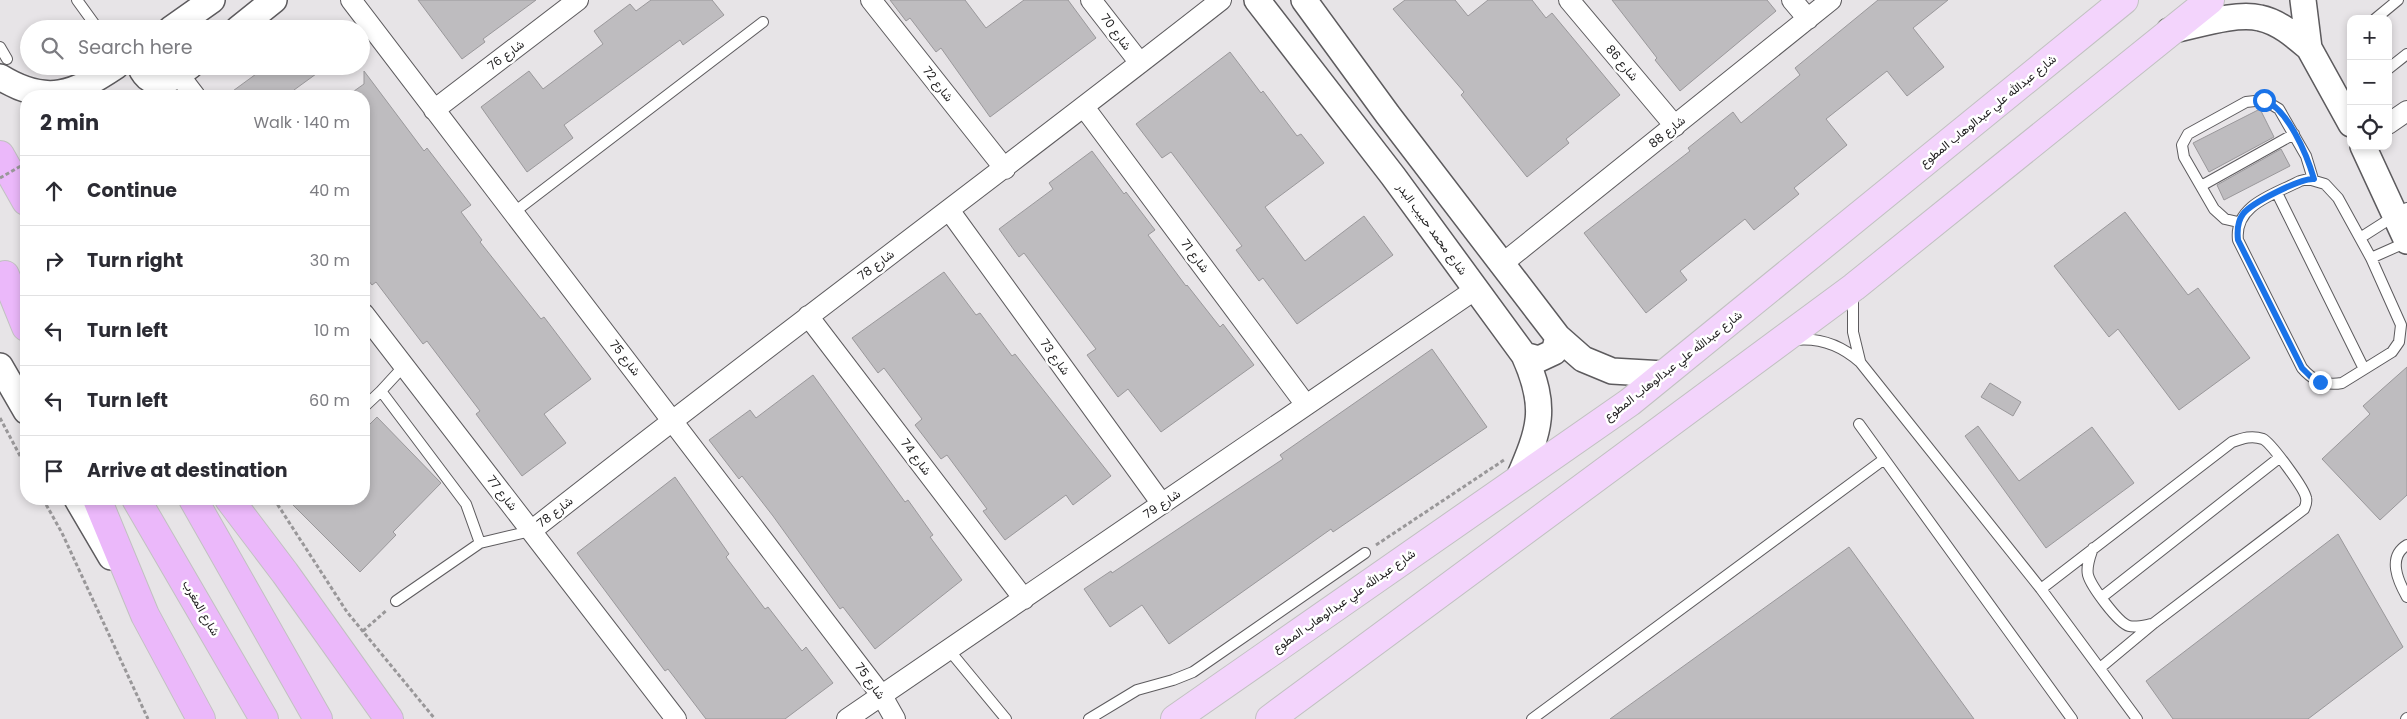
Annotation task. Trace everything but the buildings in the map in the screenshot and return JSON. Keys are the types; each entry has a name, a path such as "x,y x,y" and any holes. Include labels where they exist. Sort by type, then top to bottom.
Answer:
{"highway":[{"path":"0,156 20,191"},
{"path":"2,271 20,302"},
{"path":"2,271 20,314"},
{"path":"100,505 145,614 201,719"},
{"name":"شارع المغرب","path":"139,505 264,719"},
{"path":"196,505 318,719"},
{"path":"234,505 285,573 389,719"}],"main road":[{"name":"شارع عبدالله علي عبدالوهاب المطوع","path":"1175,719 1630,402 2124,0"},
{"path":"1270,719 1854,287 2169,31 2210,0"}],"street":[{"path":"249,20 274,0"},
{"name":"شارع 75","path":"351,0 366,20"},
{"name":"شارع 76","path":"434,110 578,0"},
{"name":"شارع 72","path":"871,0 1005,169"},
{"name":"شارع 70","path":"1091,0 1140,63"},
{"name":"شارع 78","path":"531,531 808,316 1005,169 1221,0"},
{"name":"شارع محمد حبيب البدر","path":"1257,0 1393,176 1524,355 1534,377 1540,408 1536,439 1518,480"},
{"path":"1304,0 1388,114 1558,337 1583,360 1612,371 1664,374"},
{"name":"شارع 86","path":"1570,0 1675,126"},
{"path":"1792,0 1808,19"},
{"name":"شارع 88","path":"1502,264 1831,0"},
{"path":"2303,0 2308,48"},
{"path":"183,20 208,1"},
{"path":"2169,31 2231,18 2260,18 2287,30 2308,48 2347,117"},
{"name":"شارع 75","path":"370,25 882,696 896,719"},
{"path":"4,68 32,90"},
{"path":"72,90 83,87 102,75"},
{"path":"144,75 152,80 166,81 177,75"},
{"path":"187,75 193,90"},
{"name":"شارع 71","path":"1084,107 1306,405"},
{"path":"2392,121 2407,111"},
{"path":"1358,133 1371,132 1381,125 1388,114"},
{"path":"2365,150 2401,212 2407,241"},
{"path":"1393,176 1396,162 1408,155 1422,157"},
{"name":"شارع 73","path":"948,210 1162,504"},
{"name":"شارع 79","path":"847,719 1476,289"},
{"name":"شارع 74","path":"808,316 1024,599"},
{"name":"شارع 77","path":"370,322 676,719"},
{"path":"1524,355 1540,360 1554,352 1558,337"},
{"path":"0,366 20,401"},
{"path":"81,505 145,614"}],"lane":[{"path":"77,0 91,20"},
{"path":"2381,15 2398,0"},
{"path":"513,213 763,22"},
{"path":"0,48 4,68"},
{"path":"2392,66 2407,54"},
{"path":"2238,222 2219,215 2184,157 2182,145 2188,134 2246,102 2264,100 2279,109 2306,156 2314,179"},
{"path":"2201,186 2294,134"},
{"path":"2314,179 2331,189 2360,238 2399,316 2402,330 2399,342 2392,352 2337,384 2320,382 2306,372 2240,246 2237,234 2238,222 2247,209 2277,193 2300,181 2314,179"},
{"path":"2277,193 2364,369"},
{"path":"2360,238 2401,212"},
{"path":"2370,258 2407,241"},
{"path":"1854,287 1853,332 1860,362"},
{"path":"1767,350 1790,341 1816,340 1840,347 1860,362 2040,589 2137,719"},
{"path":"370,401 404,366"},
{"path":"380,391 466,504 480,543"},
{"path":"1859,424 1883,460 2072,719"},
{"path":"2040,589 2232,442 2243,437 2264,440 2273,448 2305,493 2307,503 2304,509 2154,623 2100,668"},
{"path":"2102,597 2279,458"},
{"path":"1532,719 1883,460"},
{"path":"396,601 480,543 531,531"},
{"path":"2407,545 2399,552 2396,561 2396,574 2407,597"},
{"path":"2093,547 2088,562 2088,573 2092,585 2121,622 2130,627 2154,623"},
{"path":"1089,719 1137,690 1193,672 1365,553"},
{"path":"948,650 1006,719"}],"path":[{"path":"0,178 20,166"},
{"path":"0,418 20,456"},
{"path":"1365,553 1536,439"},
{"path":"47,505 148,719"},
{"path":"278,505 347,612 435,719"},
{"path":"363,631 396,601"}],"route":[{"path":"2264,100 2272,103 2279,109 2306,156 2314,179 2300,181 2247,209 2238,222 2238,240 2302,368 2311,377 2320,382"}]}
